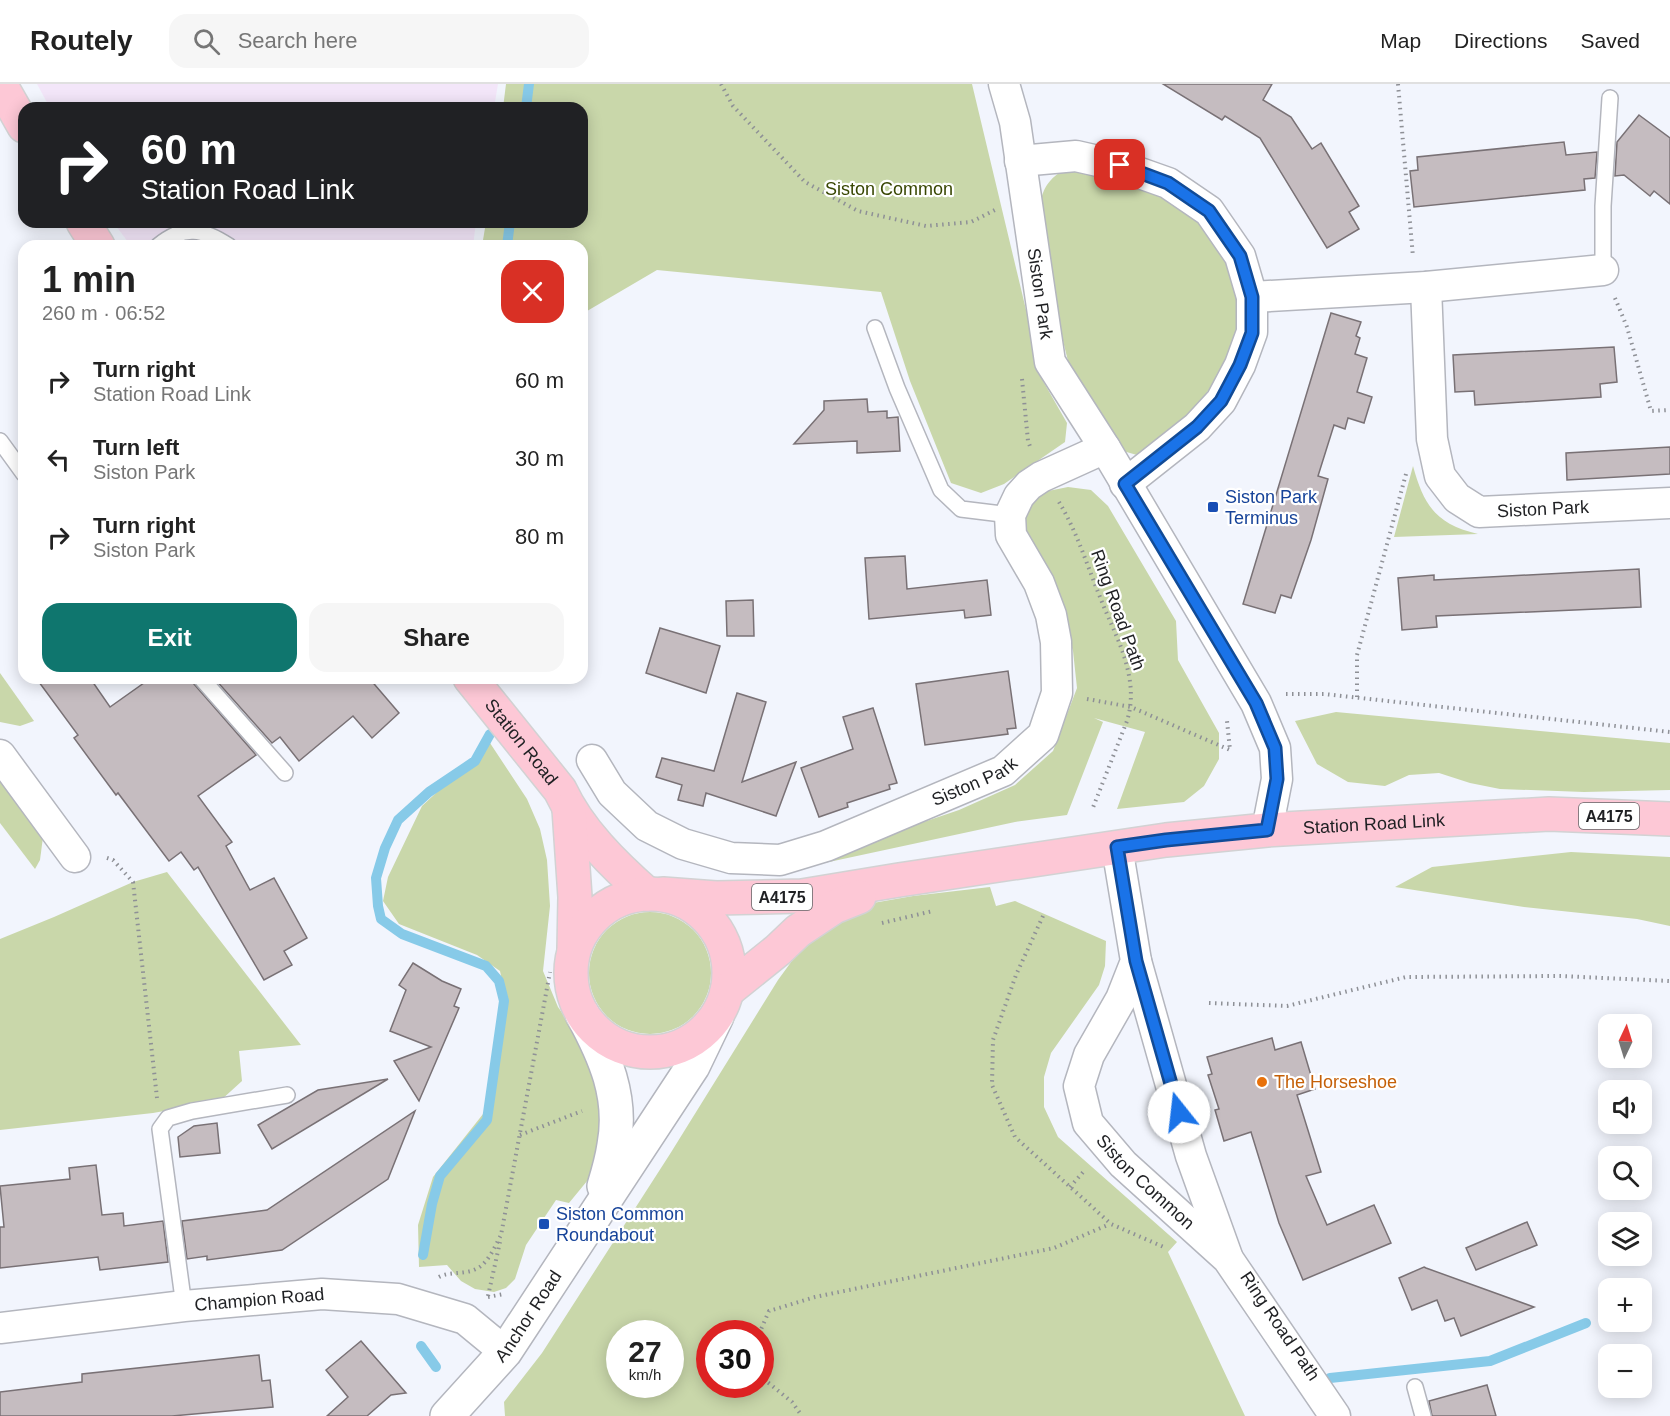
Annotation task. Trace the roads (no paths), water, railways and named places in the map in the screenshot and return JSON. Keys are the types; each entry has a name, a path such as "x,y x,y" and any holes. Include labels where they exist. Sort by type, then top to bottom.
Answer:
{"main road":[{"path":"0,84 18,116"},
{"name":"Station Road","path":"475,684 560,790 569,809 620,871 655,894"},
{"name":"Station Road","path":"569,809 575,897 574,950"},
{"name":"Station Road Link","path":"655,894 716,898 802,896 1166,840 1267,830 1549,814 1670,819"},
{"name":"Station Road Link","path":"722,1004 807,925 834,907 899,880"},
{"name":"A4175","path":"655,894 682,900 705,915 723,941 729,968 722,1004 705,1030 682,1045 655,1052 641,1052 615,1044 601,1035 582,1014 571,977 574,950 590,921 612,903 636,895 655,894"}],"street":[{"name":"Siston Park","path":"1004,84 1015,122 1050,362 1105,448 1256,703 1275,748 1277,779 1267,830"},
{"path":"1020,161 1076,156 1120,165 1168,183 1209,211 1240,256 1252,297 1252,333 1240,365 1221,401 1197,427 1125,484"},
{"path":"1252,297 1421,287 1603,270"},
{"name":"Siston Park","path":"1421,287 1432,439 1440,476 1457,498 1479,512 1670,503"},
{"path":"1010,515 1019,496 1029,485 1041,477 1105,448"},
{"name":"Siston Park","path":"592,760 612,793 647,826 683,844 731,858 780,860 826,846 1003,771 1043,735 1057,693 1056,642 1051,615 1039,583 1011,535 1010,515"},
{"path":"0,755 71,852"},
{"name":"Siston Common","path":"1117,847 1136,961 1191,1156 1228,1259"},
{"name":"Siston Common","path":"1136,961 1121,999 1089,1055 1079,1086 1088,1124 1123,1164 1228,1259 1335,1416"},
{"name":"Anchor Road","path":"447,1416 505,1352 693,1066 722,1004"},
{"name":"Anchor Road","path":"582,1014 600,1046 612,1080 617,1115 614,1146 599,1208"},
{"name":"Champion Road","path":"0,1328 184,1306 322,1294 398,1299 465,1319 505,1352"}],"lane":[{"path":"1603,270 1603,206 1610,98"},
{"path":"168,240 180,233 195,231 212,235 220,240"},
{"path":"875,328 897,388 941,490 961,509 1010,515"},
{"path":"0,441 18,466"},
{"path":"206,684 285,773"},
{"path":"184,1306 160,1129 168,1118 192,1111 287,1095"},
{"path":"1415,1387 1423,1416"}],"waterway":[{"path":"527,102 529,84"},
{"path":"508,240 509,228"},
{"path":"423,1255 432,1204 440,1176 487,1120 504,1001 499,981 486,966 402,934 381,919 376,878 385,848 398,820 429,792 475,761 490,734"},
{"path":"1330,1378 1490,1361 1586,1323"},
{"path":"421,1346 436,1367"}],"place":[{"name":"Siston Park Terminus","path":"1213,507"},
{"name":"The Horseshoe","path":"1262,1082"},
{"name":"Siston Common Roundabout","path":"544,1224"}]}
